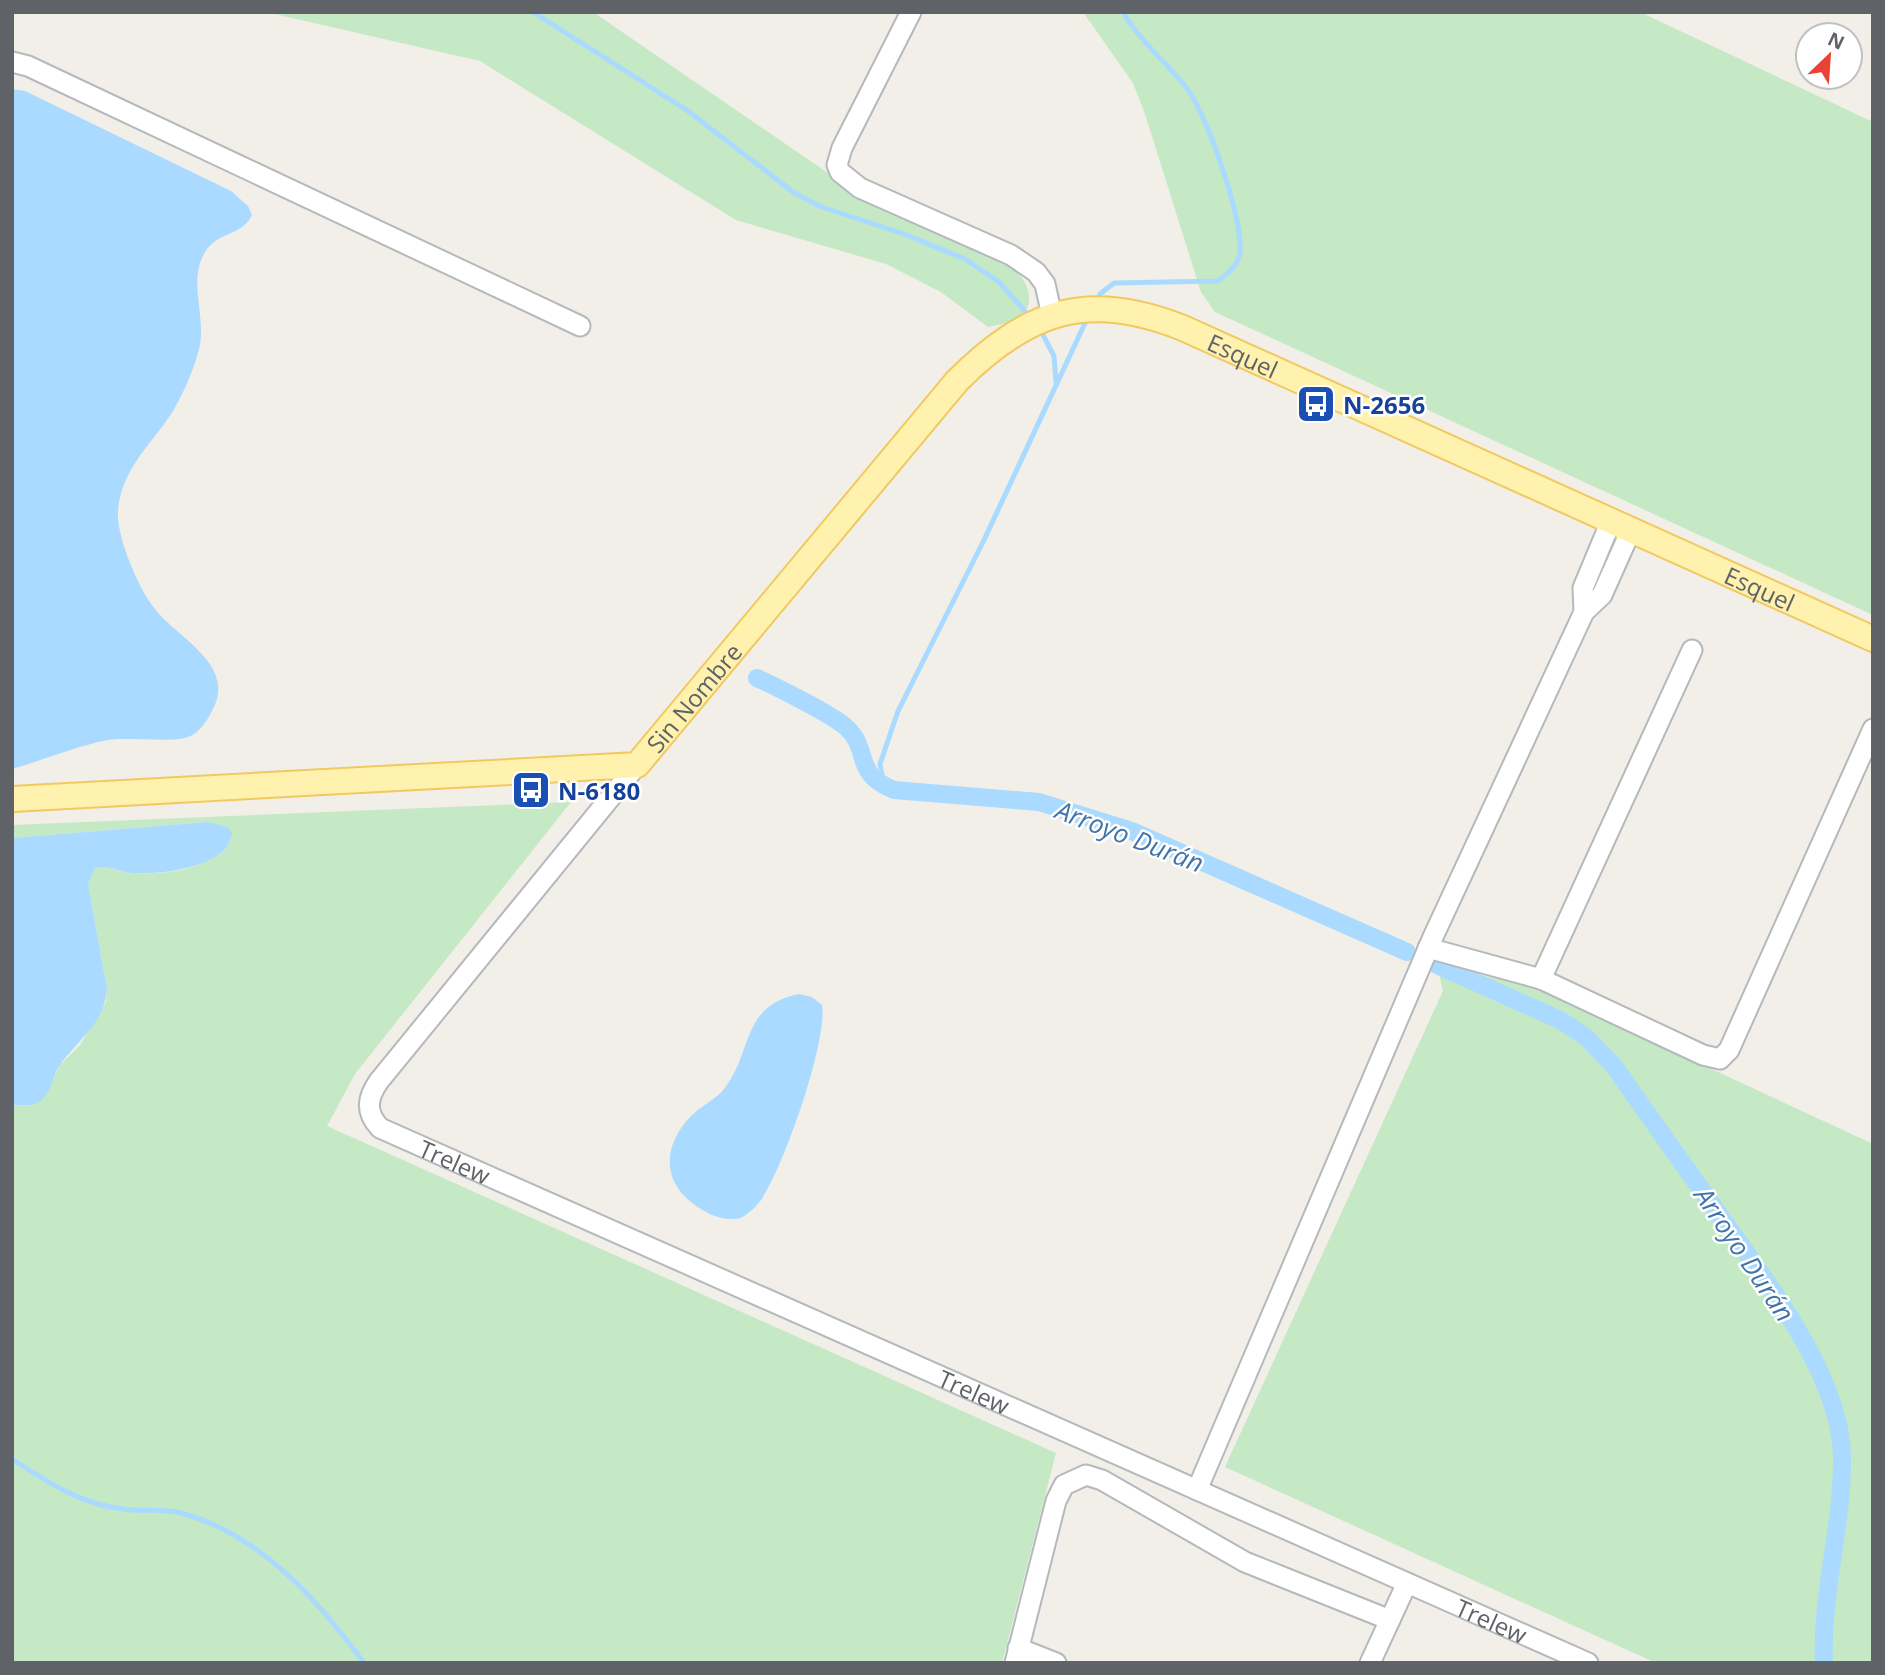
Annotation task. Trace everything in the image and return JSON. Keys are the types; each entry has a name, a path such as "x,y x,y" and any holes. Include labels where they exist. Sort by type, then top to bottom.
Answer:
{"main road":[{"name":"Esquel","path":"1052,316 1105,308 1129,310 1156,318 1873,639"},
{"name":"Sin Nombre","path":"637,765 957,381 1000,342 1052,316"},
{"path":"12,799 637,765"}],"street":[{"path":"911,12 842,148 838,158 840,172 860,188 888,202 1023,262 1045,284 1052,316"},
{"path":"12,62 28,66 580,326"},
{"path":"1197,1490 1428,948 1584,612 1602,595 1621,526"},
{"path":"1541,979 1692,650"},
{"path":"1428,948 1541,979 1712,1059 1726,1055 1873,729"},
{"name":"Sin Nombre","path":"368,1110 369,1099 379,1081 637,765"},
{"name":"Trelew","path":"368,1110 372,1119 390,1134 1588,1663"},
{"path":"1056,1663 1016,1655 1056,1501 1064,1485 1086,1475 1102,1480 1257,1568 1390,1620"},
{"path":"1370,1663 1407,1583"}],"green space":[{"path":"266,12 593,12 825,171 852,195 1010,266 1026,285 1029,293 1027,308 1015,320 988,327 941,292 886,264 736,220 480,61"},
{"path":"1083,12 1640,12 1794,85 1794,91 1807,91 1873,122 1873,615 1215,312 1201,292 1133,83"},
{"path":"571,802 355,1074 327,1126 1056,1453 1002,1663 12,1663 12,1105 27,1106 50,1086 60,1065 80,1045 106,1002 107,989 88,884 95,868 145,873 187,869 212,858 231,840 207,822 12,838 12,825"},
{"path":"1437,965 1537,988 1873,1144 1873,1663 1656,1663 1225,1467 1443,991"}],"water":[{"path":"12,89 25,91 231,191 248,206 252,215 243,226 212,243 201,261 197,287 201,340 196,360 173,411 131,470 120,496 118,511 125,548 149,600 211,666 217,680 218,695 212,711 199,730 188,737 172,740 108,740 12,769"},
{"path":"207,822 227,827 232,833 228,845 206,862 159,873 132,873 104,867 95,868 88,884 107,989 105,1002 95,1023 58,1068 43,1099 33,1105 12,1105 12,838"},
{"path":"799,994 812,997 822,1005 822,1022 811,1074 792,1134 761,1200 741,1218 715,1216 692,1203 675,1183 671,1172 671,1149 682,1126 724,1089 740,1060 757,1019 780,1000"}],"waterway":[{"path":"533,12 688,111 793,192 819,206 904,234 965,259 999,282 1025,311"},
{"path":"1100,294 1114,283 1218,281 1230,271 1239,257 1237,222 1224,172 1196,103 1123,12"},
{"path":"884,786 880,764 898,711 984,540 1086,321"},
{"path":"1042,333 1054,356 1056,382"},
{"name":"Arroyo Durán","path":"757,678 840,722 859,745 872,776 894,790 1039,802 1132,831 1407,952"},
{"name":"Arroyo Durán","path":"1437,965 1560,1020 1586,1037 1614,1066 1757,1267 1797,1329 1829,1393 1838,1425 1842,1456 1839,1508 1826,1611 1824,1663"},
{"path":"12,1459 64,1491 92,1502 123,1509 181,1513 236,1536 285,1572 307,1593 364,1663"}],"place":[{"name":"N-2656","path":"1316,404"},
{"name":"N-6180","path":"531,790"}]}
